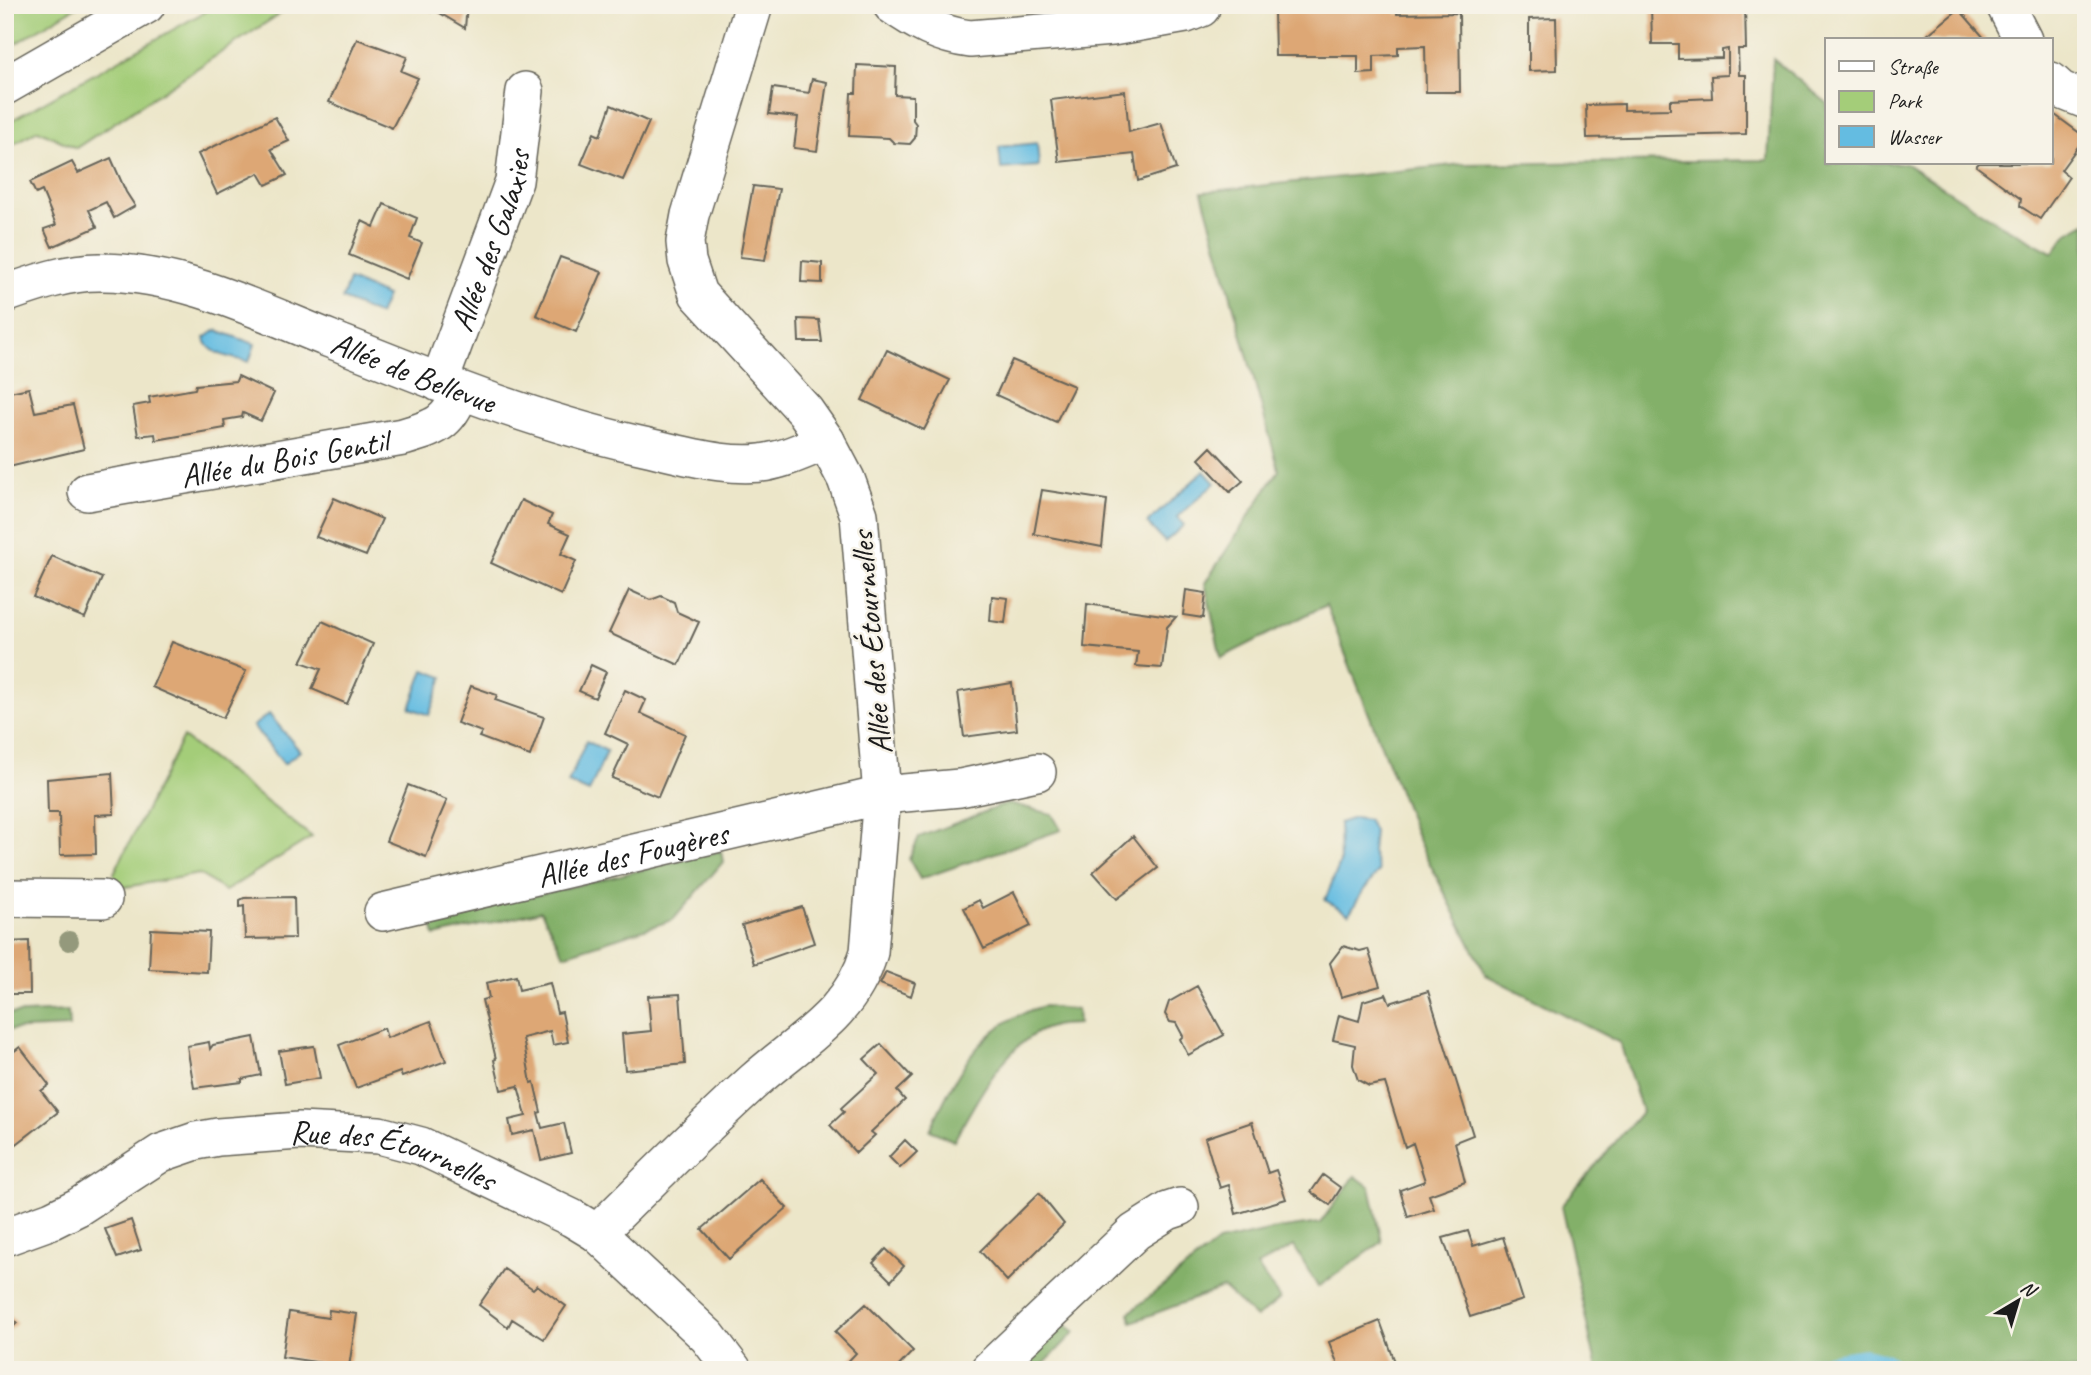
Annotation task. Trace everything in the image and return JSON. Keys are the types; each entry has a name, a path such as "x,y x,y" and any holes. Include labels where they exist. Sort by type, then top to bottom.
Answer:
{"street":[{"path":"5,86 146,5"},
{"name":"Allée des Étournelles","path":"597,1233 756,1080 812,1036 851,994 869,952 882,796 859,515 846,479 806,411 698,294 687,261 685,242 690,215 754,5"},
{"path":"892,5 927,27 970,39 1112,27 1186,14 1200,8"},
{"path":"2005,5 2021,38"},
{"path":"2052,82 2061,90 2086,100"},
{"name":"Allée des Galaxies","path":"450,387 514,181 525,91"},
{"name":"Allée de Bellevue","path":"5,294 45,280 73,275 99,272 138,274 220,295 450,387 606,437 687,456 724,461 776,460 826,441"},
{"name":"Allée du Bois Gentil","path":"87,492 403,437 431,428 446,419 453,410 450,387"},
{"name":"Allée des Fougères","path":"383,912 882,796 960,788 1037,772"},
{"path":"5,898 103,899"},
{"name":"Rue des Étournelles","path":"5,1237 69,1212 144,1163 177,1147 218,1137 299,1131 379,1135 421,1146 572,1218 597,1233 708,1337 733,1370"},
{"path":"989,1370 1135,1232 1180,1207"}],"green space":[{"path":"5,5 79,5 5,50"},
{"path":"217,5 293,5 76,148 38,130 5,149 5,124"},
{"path":"1773,59 1825,101 1825,164 1907,164 2000,224 2053,253 2068,233 2086,223 2086,1370 1597,1370 1561,1206 1642,1111 1620,1043 1486,975 1420,844 1326,605 1221,658 1205,583 1279,470 1202,192 1463,164 1768,160"},
{"path":"183,737 312,837 225,891 199,874 114,889 114,873"},
{"path":"1008,803 1052,814 1061,830 920,879 909,859 919,837"},
{"path":"721,851 723,862 673,920 564,955 541,911 435,936 431,920"},
{"path":"1044,1006 1077,1010 1078,1024 1051,1027 1021,1044 994,1074 954,1141 930,1130 973,1053 1003,1024"},
{"path":"68,1011 69,1027 5,1030 5,1014"},
{"path":"1355,1176 1370,1187 1382,1242 1318,1287 1294,1246 1257,1266 1280,1299 1256,1318 1223,1288 1132,1322 1129,1313 1218,1242 1320,1223"},
{"path":"1064,1324 1075,1332 1038,1370 1020,1370"}],"water":[{"path":"1037,143 1039,166 1001,169 999,147"},
{"path":"349,280 387,296 379,315 342,299"},
{"path":"216,330 255,344 249,362 222,355 211,348 205,338"},
{"path":"1204,471 1215,483 1177,517 1184,525 1165,542 1147,523"},
{"path":"424,670 443,677 429,715 410,708"},
{"path":"269,714 300,751 284,764 253,726"},
{"path":"586,741 607,751 589,792 568,783"},
{"path":"1354,818 1368,820 1374,831 1372,852 1379,871 1349,914 1325,900 1340,863 1339,823"}],"building":[{"path":"423,5 467,5 465,28 433,9 431,12"},
{"path":"1352,5 1397,6 1397,14 1459,13 1460,92 1426,92 1425,46 1398,47 1398,55 1374,56 1374,73 1358,74 1358,56 1275,56 1274,11 1332,9"},
{"path":"1651,5 1745,5 1746,49 1738,49 1739,75 1746,75 1746,134 1587,138 1586,105 1624,104 1624,110 1670,109 1670,100 1712,98 1711,76 1728,75 1728,49 1722,50 1722,58 1678,59 1678,44 1652,44"},
{"path":"1959,9 1984,38 1923,38"},
{"path":"1556,18 1557,70 1529,71 1529,19"},
{"path":"357,39 407,57 401,71 418,78 392,128 329,102"},
{"path":"857,65 896,67 895,95 913,96 913,120 916,124 915,138 910,144 894,143 889,138 849,136 851,93 856,93"},
{"path":"812,79 827,82 817,151 794,148 798,117 769,114 773,88 809,93"},
{"path":"1125,91 1129,132 1161,123 1176,169 1138,181 1134,154 1059,162 1051,100"},
{"path":"611,105 649,122 623,180 581,164 594,133 600,136"},
{"path":"2052,113 2085,137 2061,170 2069,177 2040,219 2020,206 2021,199 1976,166 2052,164"},
{"path":"275,117 289,141 271,149 287,175 266,185 259,173 217,194 198,154"},
{"path":"111,158 135,206 114,218 106,202 89,210 97,227 52,247 44,229 56,225 42,191 36,194 30,182 72,162 78,173"},
{"path":"753,186 779,189 765,260 740,257"},
{"path":"384,204 417,218 410,238 422,243 407,279 349,255 362,221 374,227"},
{"path":"560,257 602,272 576,332 536,315"},
{"path":"802,261 822,263 822,283 801,282"},
{"path":"798,319 819,320 822,342 799,342"},
{"path":"887,350 950,380 924,430 862,400"},
{"path":"1012,360 1074,386 1056,422 996,395"},
{"path":"238,376 274,393 261,421 243,413 242,417 224,420 225,428 156,440 155,434 138,436 133,406 150,403 149,397 195,389 196,385 236,381"},
{"path":"29,388 35,412 73,405 84,449 5,468 5,393"},
{"path":"1211,447 1243,481 1230,492 1199,459"},
{"path":"1042,490 1107,500 1102,547 1034,534"},
{"path":"334,498 382,519 366,556 316,537"},
{"path":"521,500 552,515 548,524 570,534 561,554 576,561 561,595 491,563"},
{"path":"52,556 102,578 85,618 33,597"},
{"path":"629,590 651,600 661,596 674,602 677,612 699,622 679,665 609,633"},
{"path":"1186,590 1206,593 1203,618 1183,615"},
{"path":"992,596 1008,598 1005,623 990,621"},
{"path":"1087,604 1176,617 1167,627 1162,668 1136,666 1138,652 1084,647"},
{"path":"322,621 373,644 347,704 312,689 321,669 301,662"},
{"path":"172,642 246,671 223,718 152,687"},
{"path":"591,665 606,672 595,698 579,691"},
{"path":"1012,683 1017,730 964,737 958,692"},
{"path":"471,686 497,695 495,700 544,717 530,756 479,737 482,732 457,723"},
{"path":"625,690 646,700 640,713 685,734 658,797 612,778 628,744 605,733"},
{"path":"112,773 114,814 95,815 96,854 60,855 59,813 48,813 47,779"},
{"path":"408,785 447,800 426,857 386,841"},
{"path":"1133,836 1158,868 1117,899 1093,872"},
{"path":"1014,892 1031,926 984,949 964,908 979,900 983,908"},
{"path":"294,897 295,938 245,939 244,906 240,907 240,900"},
{"path":"802,907 814,943 754,964 742,925"},
{"path":"151,929 209,932 207,972 149,969"},
{"path":"29,941 30,994 11,994 11,1006 5,1006 5,942"},
{"path":"1343,946 1360,951 1368,949 1380,986 1341,997 1330,963"},
{"path":"886,972 915,983 911,996 880,984"},
{"path":"516,976 519,990 550,983 557,1013 562,1012 568,1042 553,1045 550,1031 523,1038 531,1083 534,1082 541,1112 538,1113 542,1128 564,1123 571,1153 541,1160 534,1130 512,1135 509,1120 526,1116 518,1086 501,1090 482,1000 489,998 486,983"},
{"path":"1197,986 1224,1035 1188,1055 1176,1023 1170,1022 1165,1014 1169,1002"},
{"path":"1428,991 1473,1135 1455,1142 1465,1182 1429,1195 1434,1209 1408,1217 1400,1190 1425,1181 1413,1143 1405,1147 1385,1083 1369,1086 1358,1080 1353,1065 1355,1045 1333,1040 1339,1015 1359,1021 1363,1001 1386,994 1390,1003"},
{"path":"680,994 685,1064 625,1070 622,1034 651,1031 648,996"},
{"path":"431,1021 446,1061 402,1077 400,1072 356,1088 339,1045 384,1028 387,1038"},
{"path":"254,1037 261,1075 242,1079 242,1082 194,1088 187,1046 209,1042 210,1049 213,1045"},
{"path":"881,1044 912,1077 897,1091 905,1100 871,1132 875,1135 856,1153 830,1125 844,1112 841,1108 878,1074 864,1059"},
{"path":"314,1046 320,1078 285,1084 279,1051"},
{"path":"20,1047 49,1085 41,1091 58,1112 5,1153 5,1058"},
{"path":"1252,1122 1268,1173 1276,1170 1286,1199 1236,1214 1229,1185 1220,1188 1205,1138"},
{"path":"905,1140 917,1152 900,1168 889,1157"},
{"path":"1323,1175 1341,1188 1330,1205 1311,1192"},
{"path":"760,1179 787,1208 729,1259 702,1229"},
{"path":"1039,1193 1064,1224 1007,1281 980,1251"},
{"path":"131,1220 141,1250 117,1258 105,1229"},
{"path":"1468,1231 1473,1246 1503,1237 1523,1300 1470,1317 1443,1238"},
{"path":"886,1249 904,1266 891,1281 873,1263"},
{"path":"504,1269 533,1289 537,1285 566,1306 544,1339 512,1319 508,1327 479,1305"},
{"path":"866,1304 913,1351 895,1370 840,1370 856,1353 835,1332"},
{"path":"5,1310 17,1323 5,1335"},
{"path":"329,1310 357,1314 349,1367 282,1357 289,1312 328,1318"},
{"path":"1380,1321 1398,1370 1340,1370 1329,1342"}],"waterway":[{"path":"1762,1370 1865,1353 1885,1358 1903,1370"}]}
